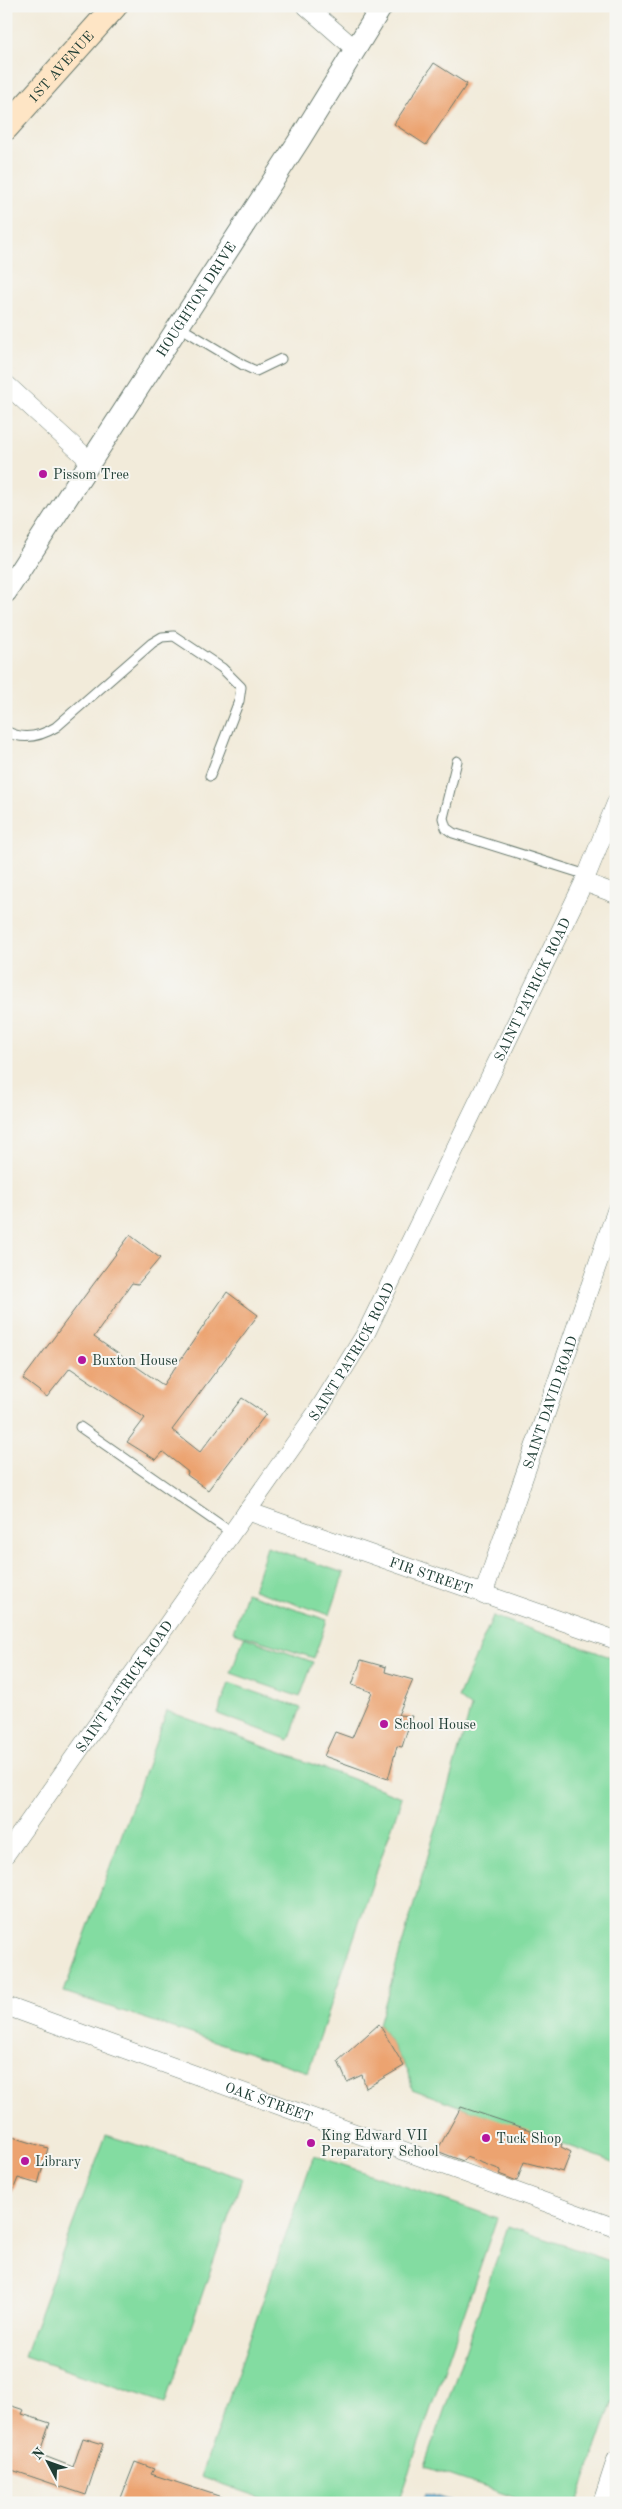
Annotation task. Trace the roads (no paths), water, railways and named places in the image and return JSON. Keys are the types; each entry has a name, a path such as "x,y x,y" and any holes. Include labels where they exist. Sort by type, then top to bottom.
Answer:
{"main road":[{"name":"1ST AVENUE","path":"6,128 115,6"}],"street":[{"path":"306,6 355,49"},
{"name":"HOUGHTON DRIVE","path":"6,592 300,139 382,6"},
{"path":"6,384 90,461"},
{"name":"SAINT PATRICK ROAD","path":"6,1854 319,1409 366,1332 585,878 616,803"},
{"path":"585,878 616,894"},
{"name":"SAINT DAVID ROAD","path":"483,1595 616,1211"},
{"name":"FIR STREET","path":"247,1511 616,1640"},
{"name":"OAK STREET","path":"6,2006 616,2228"},
{"path":"602,2503 616,2460"}],"lane":[{"path":"178,326 256,371 281,359"},
{"path":"6,731 23,736 41,736 56,727 152,643 162,637 174,636 222,668 241,687 239,701 210,776"},
{"path":"457,761 443,818 446,828 453,833 585,878"},
{"path":"80,1427 232,1533"}],"water":[{"path":"426,2493 457,2503 422,2503"}],"place":[{"name":"Pissom Tree","path":"43,474"},
{"name":"Buxton House","path":"82,1360"},
{"name":"School House","path":"384,1724"},
{"name":"Tuck Shop","path":"486,2138"},
{"name":"King Edward VII Preparatory School","path":"311,2143"},
{"name":"Library","path":"25,2161"}]}
